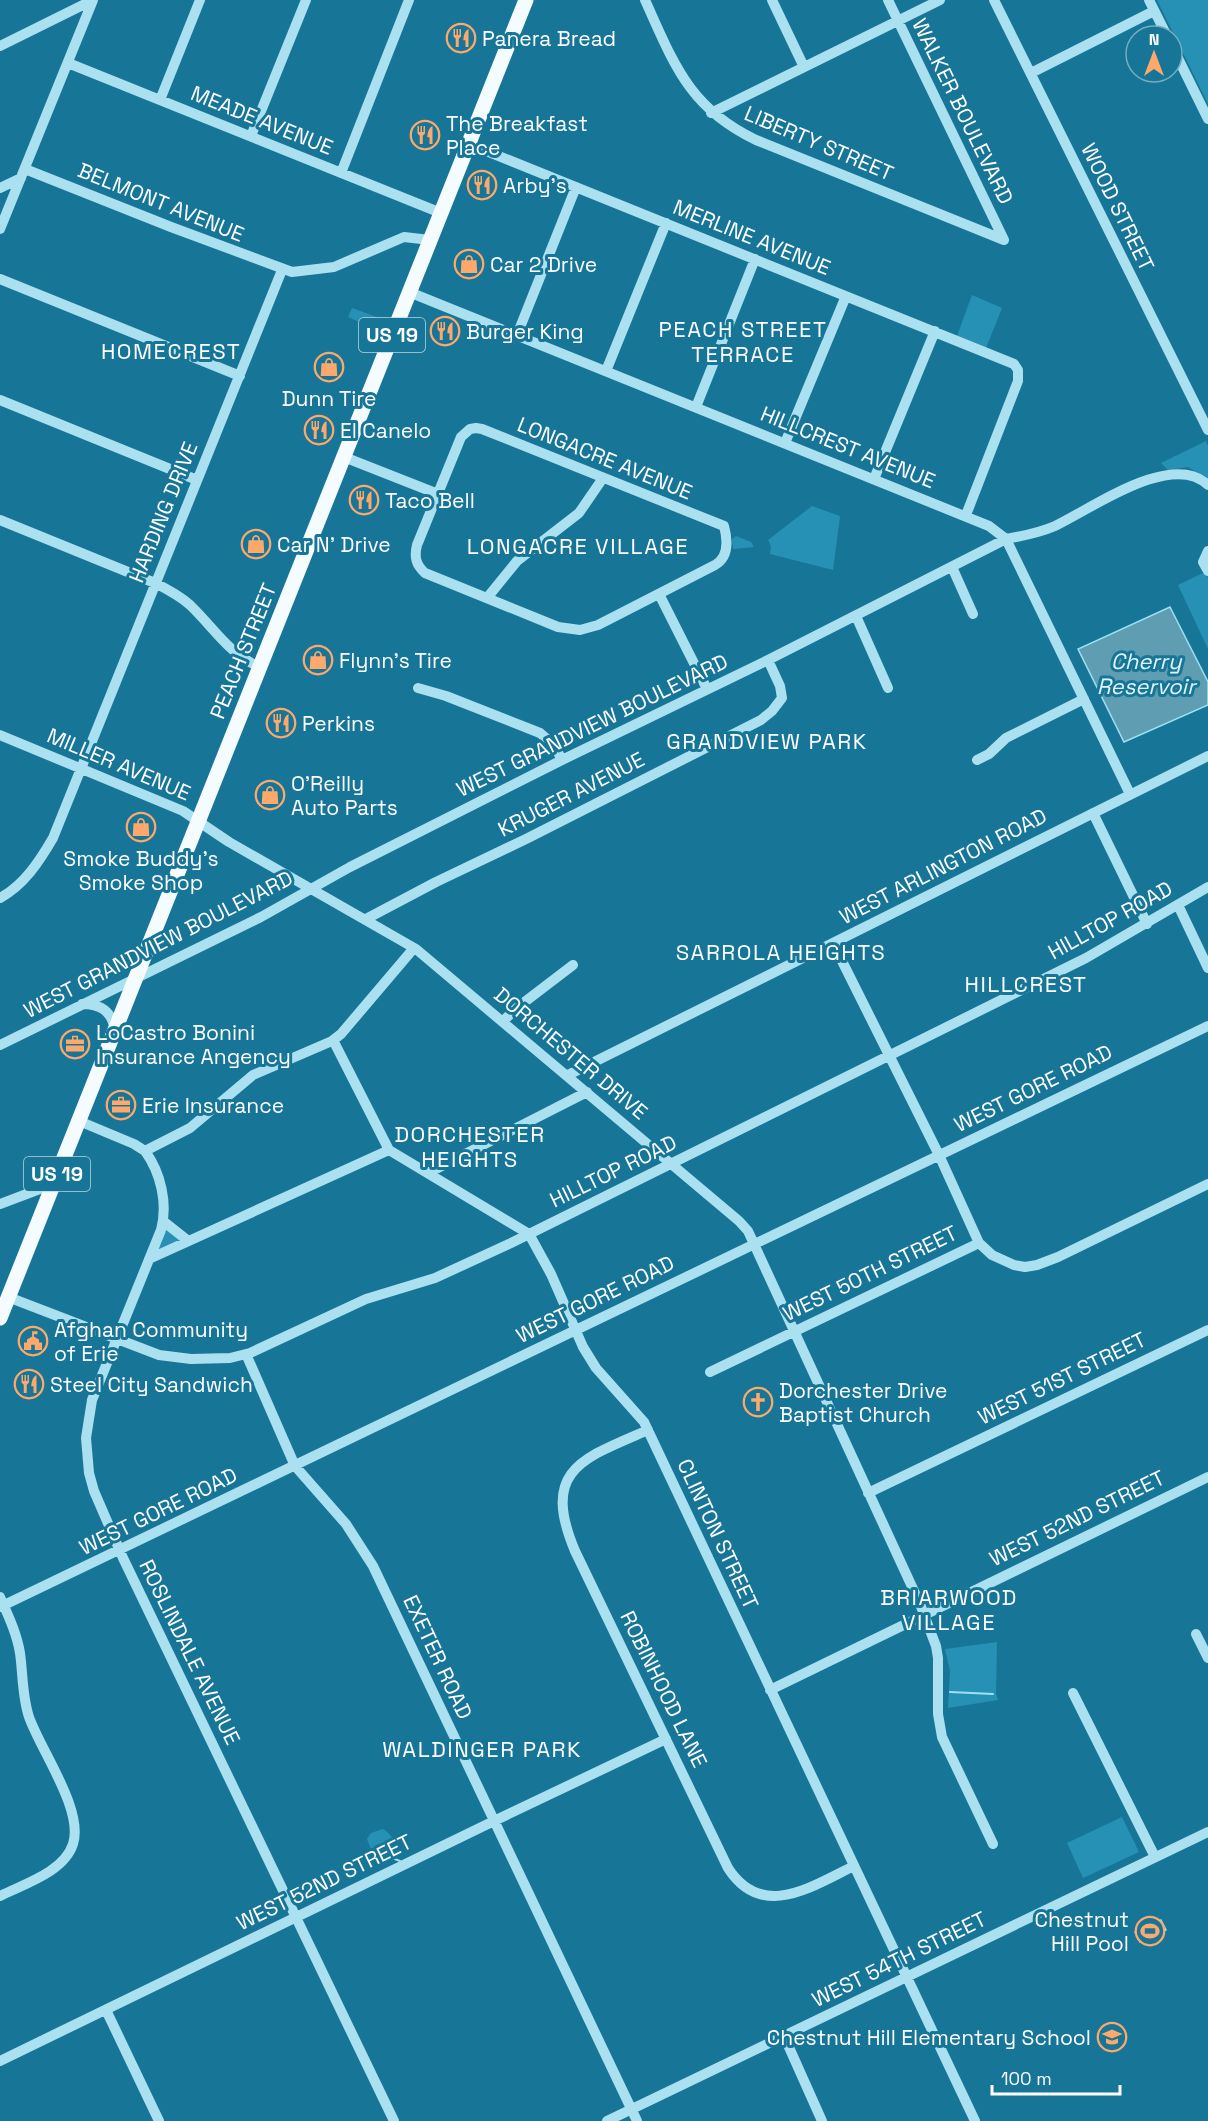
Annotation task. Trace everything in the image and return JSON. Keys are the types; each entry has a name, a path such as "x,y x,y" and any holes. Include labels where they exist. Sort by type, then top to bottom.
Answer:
{"main road":[{"name":"PEACH STREET","path":"0,1318 526,0"}],"street":[{"path":"0,45 93,0"},
{"path":"0,229 93,0"},
{"path":"160,100 200,0"},
{"path":"251,136 306,0"},
{"path":"341,173 409,0"},
{"name":"LIBERTY STREET","path":"645,0 681,75 711,113 731,127 756,140 1004,240"},
{"path":"772,0 804,68"},
{"name":"WALKER BOULEVARD","path":"888,0 1004,240"},
{"path":"711,113 940,0"},
{"name":"WOOD STREET","path":"994,0 1208,430"},
{"path":"1149,0 1161,24"},
{"path":"1031,73 1154,11"},
{"name":"MEADE AVENUE","path":"68,63 441,213"},
{"path":"1184,70 1208,118"},
{"name":"MERLINE AVENUE","path":"469,144 1014,364 1018,370 1018,381 966,515"},
{"path":"0,188 23,173"},
{"name":"BELMONT AVENUE","path":"23,173 282,270"},
{"path":"517,335 576,188"},
{"path":"606,371 666,223"},
{"path":"282,270 303,272 334,267 404,237 430,240"},
{"path":"696,407 755,259"},
{"name":"HARDING DRIVE","path":"0,898 28,876 53,838 282,270"},
{"path":"0,279 240,376"},
{"name":"HILLCREST AVENUE","path":"409,292 966,515 988,526 1006,539"},
{"path":"785,443 846,296"},
{"path":"874,478 935,331"},
{"path":"0,400 197,480"},
{"name":"LONGACRE AVENUE","path":"438,494 461,437 470,429 482,429 724,526 727,537 726,547 719,562 659,594"},
{"path":"344,457 438,494 417,545 415,557 425,573 558,627 580,630 598,625 659,594 707,689"},
{"name":"WEST GRANDVIEW BOULEVARD","path":"0,1045 272,912 350,867 1006,539 1034,534 1137,483 1163,475 1173,473 1195,476 1208,485"},
{"path":"487,598 517,561 579,513 603,478"},
{"path":"0,520 155,583 183,600 223,642 245,660 259,667"},
{"path":"1006,539 1130,794"},
{"path":"1208,551 1203,562 1208,571"},
{"path":"952,567 973,614"},
{"path":"856,616 888,688"},
{"name":"KRUGER AVENUE","path":"366,919 761,720 782,698 780,686 768,660"},
{"path":"418,688 446,696 540,733 551,742 562,760"},
{"path":"977,760 989,754 1006,738 1084,699"},
{"name":"MILLER AVENUE","path":"0,735 183,811 198,822 313,888"},
{"name":"WEST ARLINGTON ROAD","path":"568,1075 1208,756"},
{"path":"1093,813 1147,924"},
{"name":"HILLTOP ROAD","path":"8,1297 159,1355 207,1359 246,1354 366,1299 435,1278 529,1234 1086,958 1208,887"},
{"name":"DORCHESTER DRIVE","path":"313,888 414,948 568,1075 748,1231 924,1614 938,1658 938,1714 942,1737 993,1844"},
{"path":"1178,905 1208,968"},
{"path":"833,943 939,1155 979,1243"},
{"path":"78,1121 134,1144 145,1151 190,1128 253,1075 333,1040 341,1034 414,948"},
{"path":"503,1021 573,965"},
{"path":"82,1004 102,1007 111,1016 115,1029"},
{"name":"WEST GORE ROAD","path":"1,1603 120,1551 1208,1026"},
{"path":"333,1040 388,1150 529,1234"},
{"path":"428,1173 587,1092"},
{"path":"149,1259 388,1150"},
{"name":"ROSLINDALE AVENUE","path":"145,1151 156,1170 162,1192 163,1221 92,1400 86,1438 93,1491 394,2121"},
{"path":"0,1204 53,1184"},
{"name":"WEST 50TH STREET","path":"710,1372 979,1243 1003,1261 1025,1267 1037,1265 1208,1184"},
{"path":"163,1221 187,1240"},
{"name":"CLINTON STREET","path":"529,1234 596,1368 636,1412 648,1430 975,2121"},
{"name":"WEST 51ST STREET","path":"868,1493 1208,1330"},
{"name":"EXETER ROAD","path":"246,1354 295,1466 346,1524 369,1559 637,2121"},
{"name":"ROBINHOOD LANE","path":"648,1430 584,1461 566,1482 561,1507 565,1528 575,1551 728,1868 739,1883 761,1895 785,1897 854,1866"},
{"name":"WEST 52ND STREET","path":"770,1690 1208,1477"},
{"path":"0,1896 38,1878 58,1865 72,1846 75,1832 74,1817 28,1714 19,1649 1,1603"},
{"path":"1196,1634 1208,1658"},
{"path":"1073,1693 1155,1857"},
{"name":"WEST 52ND STREET","path":"0,2061 666,1739"},
{"name":"WEST 54TH STREET","path":"607,2121 1208,1832"},
{"path":"106,2010 159,2121"},
{"path":"784,2036 822,2121"}],"shaded area":[{"path":"1157,0 1208,0 1208,104 1184,55 1184,24 1169,24"},
{"path":"972,295 1002,308 986,348 957,336"},
{"path":"352,308 385,320 380,331 348,317"},
{"path":"1206,441 1208,479 1188,467 1168,470 1161,463"},
{"path":"812,506 840,516 833,570 770,554 771,546 768,540"},
{"path":"736,536 751,542 754,547 733,549 732,539"},
{"path":"1203,573 1208,577 1208,649 1178,585"},
{"path":"167,1228 181,1240 158,1250"},
{"path":"997,1642 996,1693 998,1700 948,1708 950,1671 945,1649"},
{"path":"1122,1817 1139,1852 1083,1878 1067,1843"},
{"path":"383,1829 392,1837 396,1847 395,1855 388,1861 376,1858 367,1839 371,1833"}],"water":[{"name":"Cherry Reservoir","path":"1170,607 1208,682 1208,705 1124,742 1078,649"},
{"name":"Chestnut Hill Pool","path":"1161,1920 1166,1930 1140,1942 1135,1932"}],"waterway":[{"path":"950,1692 993,1694"},
{"path":"392,1858 400,1861"}],"place":[{"name":"Panera Bread","path":"461,38"},
{"name":"The Breakfast Place","path":"425,135"},
{"name":"Arby's","path":"482,185"},
{"name":"Car 2 Drive","path":"469,264"},
{"name":"Burger King","path":"445,331"},
{"name":"Dunn Tire","path":"329,367"},
{"name":"El Canelo","path":"319,430"},
{"name":"Taco Bell","path":"364,500"},
{"name":"Car N' Drive","path":"256,544"},
{"name":"Flynn's Tire","path":"318,660"},
{"name":"Perkins","path":"281,723"},
{"name":"O'Reilly Auto Parts","path":"270,795"},
{"name":"Smoke Buddy's Smoke Shop","path":"141,827"},
{"name":"LoCastro Bonini Insurance Angency","path":"75,1044"},
{"name":"Erie Insurance","path":"121,1105"},
{"name":"Afghan Community of Erie","path":"33,1341"},
{"name":"Steel City Sandwich","path":"29,1384"},
{"name":"Dorchester Drive Baptist Church","path":"758,1402"},
{"name":"Chestnut Hill Pool","path":"1150,1931"},
{"name":"Chestnut Hill Elementary School","path":"1112,2037"}],"district":[{"name":"PEACH STREET TERRACE","path":"743,342"},
{"name":"HOMECREST","path":"171,351"},
{"name":"LONGACRE VILLAGE","path":"578,546"},
{"name":"GRANDVIEW PARK","path":"767,741"},
{"name":"SARROLA HEIGHTS","path":"781,952"},
{"name":"HILLCREST","path":"1026,984"},
{"name":"DORCHESTER HEIGHTS","path":"470,1146"},
{"name":"BRIARWOOD VILLAGE","path":"949,1610"},
{"name":"WALDINGER PARK","path":"482,1749"}]}
